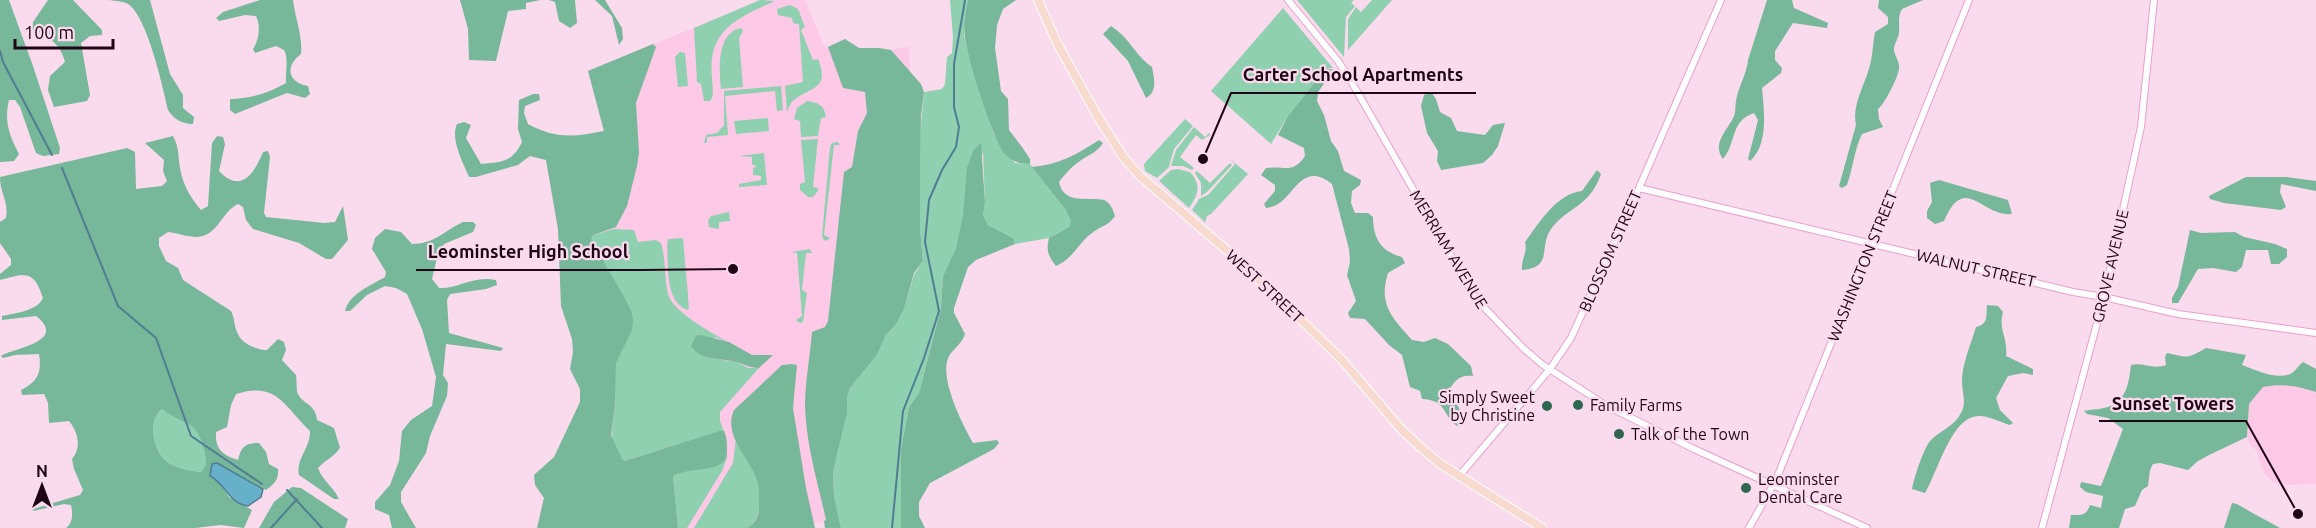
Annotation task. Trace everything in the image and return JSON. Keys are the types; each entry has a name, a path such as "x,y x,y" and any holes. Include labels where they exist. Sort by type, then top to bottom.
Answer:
{"main road":[{"name":"WEST STREET","path":"1038,0 1057,43 1098,117 1124,158 1140,176 1290,308 1342,360 1413,441 1439,463 1542,528"}],"street":[{"name":"MERRIAM AVENUE","path":"1288,0 1344,71 1476,299 1521,345 1550,369 1607,406 1854,525 1867,528"},
{"name":"BLOSSOM STREET","path":"1459,476 1550,369 1575,330 1721,0"},
{"name":"WASHINGTON STREET","path":"1749,528 1773,486 1969,0"},
{"name":"GROVE AVENUE","path":"2042,528 2104,297 2141,128 2154,0"},
{"name":"WALNUT STREET","path":"1639,188 2073,292 2178,314 2316,333"}],"shaded area":[{"path":"762,0 805,0 825,48 845,39 851,59 909,46 912,124 833,337 828,521 784,528 574,528 540,515 549,473 598,465 543,143 604,131 588,71"},
{"path":"2276,384 2302,387 2316,392 2316,484 2283,485 2273,482 2264,473 2256,450 2250,445 2247,437 2249,404 2263,387"}],"green space":[{"path":"0,0 9,0 60,148 59,154 43,156 36,153 20,107 15,100 9,100 8,128 19,154 14,161 0,162"},
{"path":"48,0 73,0 102,30 102,35 90,36 81,43 90,95 87,101 54,107 48,90 50,76 65,62 53,41 32,30 33,22"},
{"path":"109,0 150,0 170,74 183,95 183,108 194,117 193,124 179,120 168,110 148,37 135,11 126,3"},
{"path":"260,0 293,0 300,34 301,54 292,64 291,73 296,81 308,86 310,94 305,98 287,93 235,114 230,110 230,99 259,95 286,83 287,61 284,50 276,46 255,53 253,49 259,33 256,16 245,15 219,21 216,18 223,12"},
{"path":"460,0 540,0 526,3 526,9 508,11 496,61 469,60 468,29"},
{"path":"549,0 575,0 577,23 570,28 559,21 555,2"},
{"path":"595,0 605,0 622,28 623,39 619,45 612,16"},
{"path":"760,0 775,1 737,20 720,37 714,48 712,62 712,96 710,101 704,101 701,84 697,82 694,28"},
{"path":"950,0 968,0 964,35 994,134 1015,163 1030,164 1065,209 1071,221 1069,227 1049,238 1015,244 1013,238 988,225 983,215 985,203 983,152 956,248 943,276 941,308 919,393 909,407 901,449 901,528 841,528 834,496 833,472 847,414 847,398 850,388 877,355 886,335 897,323 904,309 914,275 923,261 920,229 920,137 924,92 942,89 945,84 947,57 952,53 953,37"},
{"path":"968,0 1016,0 1003,9 997,25 995,48 1001,91 1008,99 1009,130 1030,159 1030,164 1016,162 1005,154 988,116 967,47 964,28"},
{"path":"1297,0 1354,0 1351,3 1355,6 1346,17 1344,57"},
{"path":"1372,0 1392,0 1348,50 1348,19 1356,7 1361,12"},
{"path":"1767,0 1792,0 1794,8 1828,23 1827,28 1793,23 1775,51 1775,60 1782,68 1781,73 1762,88 1764,127 1756,154 1750,161 1748,159 1758,120 1754,113 1741,121 1723,159 1719,148 1720,142 1734,116 1737,96"},
{"path":"1879,0 1923,0 1900,12 1899,34 1894,50 1899,64 1898,72 1878,109 1883,127 1862,134 1847,185 1842,188 1839,186 1856,125 1857,101 1871,61 1875,32 1888,24 1888,17 1878,8"},
{"path":"790,5 798,9 805,27 801,30 813,60 818,59 822,77 816,86 793,101 787,112 785,86 803,82 799,24 793,23 792,18 778,15 777,9"},
{"path":"1283,8 1333,68 1326,68 1288,116 1271,144 1211,91"},
{"path":"1111,26 1152,67 1154,88 1146,98 1128,61 1103,34"},
{"path":"741,28 743,31 739,38 743,87 721,89 720,63 723,45 733,31"},
{"path":"845,39 859,48 891,50 921,84 924,92 920,156 920,229 923,261 914,273 904,309 897,323 886,335 877,355 850,388 847,398 847,414 833,472 834,496 841,528 825,528 824,521 826,520 808,435 805,397 812,332 825,327 828,321 844,172 852,167 858,131 867,113 865,92 843,88 828,47"},
{"path":"653,44 656,47 636,103 639,153 627,206 616,227 593,235 591,240 632,312 633,321 632,330 616,363 615,405 611,435 625,461 724,431 727,442 726,458 714,467 673,476 678,528 537,528 544,498 535,485 534,475 554,457 580,402 580,389 570,369 573,352 572,339 561,306 558,229 546,160 530,156 518,165 469,177 458,151 455,130 457,124 464,122 471,125 466,138 481,164 510,158 522,142 518,129 519,100 539,94 540,100 525,106 524,113 528,124 547,132 565,135 584,135 604,131 588,71"},
{"path":"680,52 685,53 688,86 678,87 675,57"},
{"path":"1326,68 1334,70 1318,92 1317,101 1344,171 1361,180 1360,185 1352,191 1351,203 1355,213 1368,213 1373,217 1373,225 1380,243 1389,252 1402,257 1405,263 1388,273 1385,293 1389,310 1398,325 1412,340 1424,342 1435,338 1448,344 1471,366 1473,376 1461,377 1448,391 1459,408 1463,421 1457,426 1440,405 1422,399 1420,391 1410,387 1402,355 1389,345 1365,319 1350,318 1348,313 1356,301 1347,275 1350,262 1349,249 1332,184 1322,178 1313,176 1306,178 1276,205 1266,208 1264,204 1275,191 1275,185 1261,175 1266,168 1292,167 1305,156 1304,148 1278,135 1288,116"},
{"path":"781,86 783,110 777,111 775,91 725,96 728,135 707,137 707,143 704,143 706,135 717,133 724,125 724,91"},
{"path":"1431,92 1440,112 1451,118 1457,131 1485,135 1493,125 1505,123 1498,146 1483,163 1441,170 1437,161 1438,151 1427,133 1421,106 1424,95"},
{"path":"807,101 820,105 825,113 826,117 821,118 818,136 801,137 800,121 794,119 797,108"},
{"path":"768,118 769,131 736,134 734,121"},
{"path":"1185,119 1193,126 1174,149 1169,167 1157,178 1145,171 1144,164"},
{"path":"1194,127 1205,137 1209,133 1210,135 1202,140 1196,135 1180,157 1194,168 1192,170 1183,166 1171,166 1176,150"},
{"path":"173,136 183,180 201,210 208,206 212,143 217,136 223,137 225,144 219,171 234,181 240,181 251,174 263,152 268,151 270,157 264,213 266,217 335,222 343,206 348,240 332,259 326,259 299,243 253,229 246,220 243,207 238,204 204,236 194,237 168,232 159,238 159,246 166,261 178,268 183,280 231,311 237,331 243,341 254,348 267,350 278,339 284,342 286,350 282,360 296,375 297,389 301,399 314,410 317,420 334,428 340,448 318,468 339,499 334,499 299,475 299,464 310,437 310,431 279,398 271,393 250,391 236,394 231,405 227,427 216,432 218,447 228,456 238,460 244,447 259,443 266,452 269,464 278,469 277,479 266,490 217,463 210,476 219,482 229,497 252,510 244,528 221,525 195,528 66,528 72,518 71,505 64,504 33,511 33,509 80,495 83,490 72,459 78,445 77,435 72,425 69,421 49,423 48,403 44,394 22,395 21,390 38,376 39,354 3,358 1,356 35,343 46,332 44,325 36,316 2,320 2,316 31,309 43,298 36,282 28,276 0,280 0,274 11,265 11,259 0,243 0,222 6,218 7,212 0,177 127,148 135,152 136,189 162,186 167,181 163,171 164,160 145,143","holes":["162,409 189,424 198,433 206,459 205,467 201,472 172,465 157,449 153,434 154,420"]},
{"path":"818,139 813,187 818,188 818,191 813,197 808,197 800,190 800,184 805,182 801,140"},
{"path":"1099,140 1103,143 1098,149 1074,165 1059,182 1062,190 1072,197 1106,201 1115,216 1087,237 1067,259 1056,266 1048,253 1049,238 1069,227 1071,221 1065,209 1032,167 1067,158"},
{"path":"838,142 840,145 834,145 824,235 830,238 826,241 822,236 830,147 832,143"},
{"path":"981,143 985,203 983,215 988,225 1013,238 1015,244 976,260 968,267 954,308 954,313 965,334 949,357 946,370 954,403 973,443 997,440 999,443 994,449 930,483 919,502 919,516 925,528 901,528 901,449 909,407 919,393 941,308 943,276 956,248 963,216 967,168 973,151"},
{"path":"764,153 767,185 739,187 739,184 761,180 761,176 753,175 753,168 756,167 752,165 752,157 739,156"},
{"path":"1229,158 1248,174 1207,216 1205,222 1192,210 1199,199 1208,195 1235,164"},
{"path":"1230,163 1232,165 1201,196 1201,183 1195,173 1197,171 1210,183"},
{"path":"1171,170 1190,172 1196,181 1195,199 1189,208 1159,181"},
{"path":"1597,170 1601,174 1591,194 1564,215 1551,229 1545,243 1542,261 1532,268 1522,270 1525,242 1549,210 1564,197 1582,191"},
{"path":"2246,177 2286,177 2316,181 2316,191 2281,184 2280,192 2286,207 2281,210 2224,203 2210,199 2209,196"},
{"path":"1939,180 2008,200 2012,214 2001,213 1967,198 1959,200 1944,221 1935,224 1927,218 1927,211 1932,202 1930,183"},
{"path":"729,212 730,221 719,222 719,229 709,227 708,221 711,216"},
{"path":"463,222 473,222 476,225 473,232 444,244 437,258 432,279 439,288 480,279 496,280 497,285 486,289 450,294 447,300 449,333 503,348 501,351 446,344 443,375 448,383 447,396 430,436 426,453 401,492 401,502 416,528 392,528 389,515 375,509 375,502 390,485 399,461 402,431 411,420 432,406 436,377 422,329 407,294 396,288 385,286 367,295 350,311 345,311 355,295 385,277 386,272 372,249 375,238 385,229 401,232 412,244 427,242"},
{"path":"614,229 634,230 638,242 656,240 661,243 671,301 694,322 729,342 715,337 705,357 736,362 749,368 759,368 720,412 720,421 724,431 625,461 615,450 612,428 616,364 631,326 632,312 591,240 593,235"},
{"path":"2190,230 2201,233 2235,232 2244,237 2287,249 2287,257 2279,264 2271,264 2268,250 2246,250 2242,267 2236,272 2213,268 2198,269 2178,303 2172,303 2178,287"},
{"path":"683,238 688,310 680,306 675,299 671,291 668,272 668,239"},
{"path":"810,249 812,253 806,253 802,290 807,293 803,322 800,323 796,320 802,316 797,253 791,252"},
{"path":"1987,305 1998,306 2003,312 2002,324 2006,356 2033,369 2033,375 2023,373 2008,376 1996,398 2000,410 2013,423 2010,425 1982,416 1965,421 1951,438 1925,493 1912,489 1927,445 1958,418 1963,409 1963,368 1976,327 1983,324 1986,319"},
{"path":"701,335 729,342 752,355 773,355 759,368 706,357 700,355 691,346 696,336"},
{"path":"2206,348 2246,355 2242,365 2274,375 2292,373 2303,362 2316,369 2316,392 2290,386 2263,387 2249,404 2247,437 2198,461 2188,470 2160,463 2153,464 2148,486 2142,490 2135,506 2125,509 2119,528 2069,528 2071,515 2083,514 2090,505 2101,508 2103,496 2086,492 2080,487 2081,482 2101,486 2123,429 2108,418 2087,414 2084,411 2104,408 2117,402 2125,392 2131,365 2166,365 2167,353 2188,356"},
{"path":"782,365 797,365 793,408 815,528 746,528 758,516 759,490 755,474 735,438 731,420 734,410"},
{"path":"162,409 189,424 198,433 206,459 205,467 201,472 168,463 157,449 153,427 157,414"},
{"path":"736,438 758,481 760,508 758,514 751,525 746,528 694,528 733,463"},
{"path":"728,455 722,471 687,528 678,528 673,476 687,470 716,465"},
{"path":"292,487 301,488 348,519 345,528 259,528 274,502"},
{"path":"2232,503 2237,504 2280,528 2224,528"}],"water":[{"path":"217,463 263,489 261,497 248,506 236,501 210,476 212,464"}],"waterway":[{"path":"892,528 903,411 924,358 939,311 925,242 929,200 942,170 956,147 959,127 954,107 954,64 965,0"},
{"path":"0,51 3,62 52,155"},
{"path":"62,168 118,306 156,338 191,436 262,484"},
{"path":"287,490 322,528"},
{"path":"271,528 297,499"}],"place":[{"name":"Carter School Apartments","path":"1203,159"},
{"name":"Leominster High School","path":"733,269"},
{"name":"Family Farms","path":"1578,405"},
{"name":"Simply Sweet by Christine","path":"1547,406"},
{"name":"Talk of the Town","path":"1619,434"},
{"name":"Leominster Dental Care","path":"1746,488"},
{"name":"Sunset Towers","path":"2298,514"}]}
